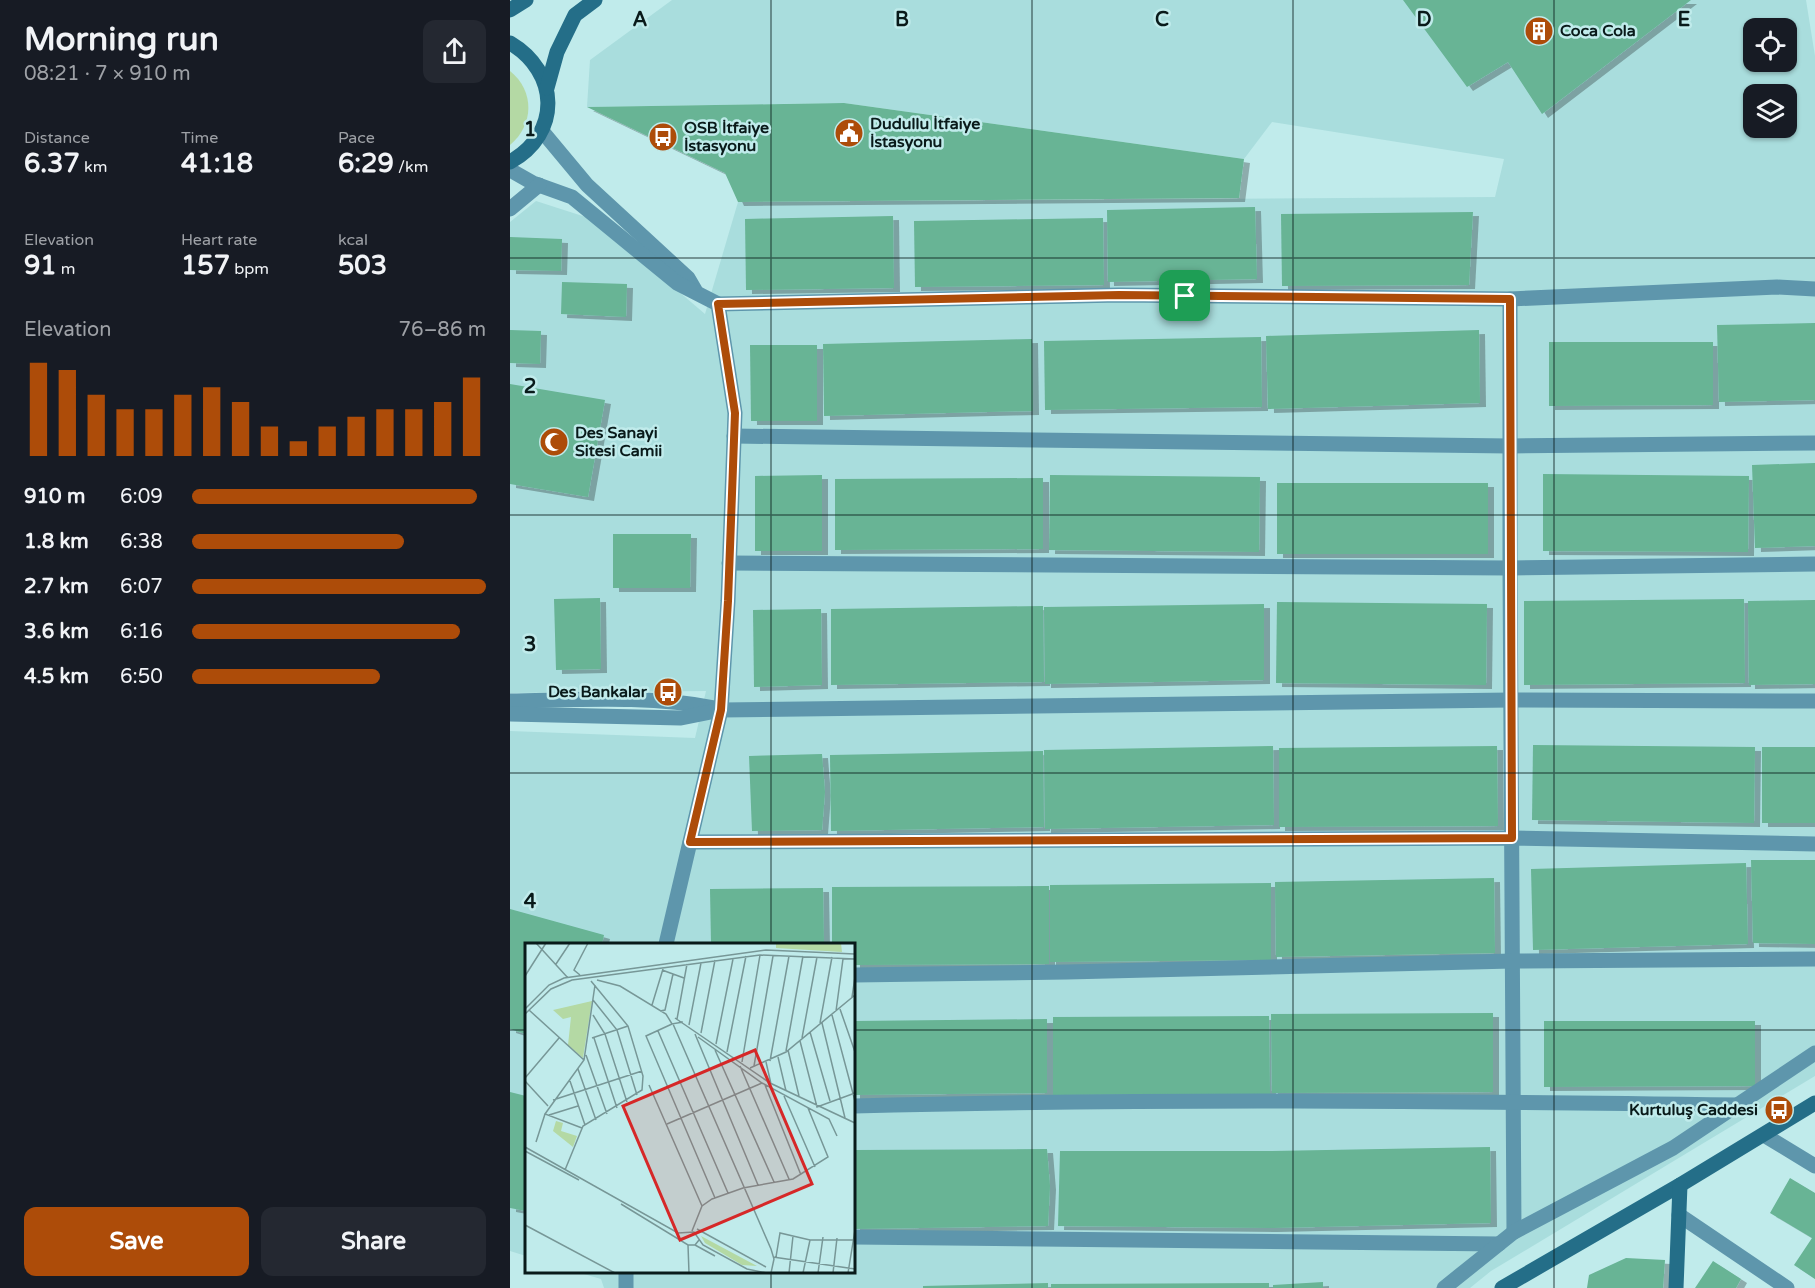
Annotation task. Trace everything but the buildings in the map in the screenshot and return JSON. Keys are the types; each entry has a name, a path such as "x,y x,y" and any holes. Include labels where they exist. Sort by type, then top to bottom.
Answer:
{"main road":[{"path":"510,10 526,0"},
{"path":"510,162 529,149 542,131 548,110 547,88 557,52 575,15 595,0"},
{"path":"510,43 525,52 539,68 547,88"},
{"path":"1502,1288 1680,1185 1815,1103"},
{"path":"1676,1288 1680,1185"}],"street":[{"path":"542,131 587,185 688,278 696,293"},
{"path":"510,170 539,185 572,197 677,283 718,304 1119,295 1510,299 1777,287 1815,289"},
{"path":"510,209 539,185"},
{"path":"1510,299 1509,568 1514,1232"},
{"path":"666,943 721,710 735,413 718,304"},
{"path":"734,436 1510,446 1815,443"},
{"path":"729,563 1509,568 1815,564"},
{"path":"516,707 681,718 721,710 1511,700 1815,701"},
{"path":"690,842 1512,838 1815,844"},
{"path":"855,975 1512,961 1815,959"},
{"path":"1444,1288 1514,1232 1673,1148 1815,1053"},
{"path":"855,1106 998,1102 1513,1102 1739,1105"},
{"path":"1764,1135 1815,1166"},
{"path":"1679,1215 1787,1288"},
{"path":"855,1237 1499,1244"}],"shaded area":[{"path":"672,0 1806,0 1815,56 1815,1076 1491,1271 1470,1288 604,1288 601,1279 580,1273 855,1273 855,943 525,943 525,1256 510,1251 510,731 695,738 706,691 510,693 510,222 536,201 595,220 705,314 738,202 1495,197 1504,159 1272,122 1244,159 844,103 587,107 590,60"}],"green space":[{"path":"510,71 524,88 528,108 524,128 510,145"}],"place":[{"name":"Coca Cola","path":"1539,31"},
{"name":"Dudullu İtfaiye İstasyonu","path":"849,133"},
{"name":"OSB İtfaiye İstasyonu","path":"663,137"},
{"name":"Des Sanayi Sitesi Camii","path":"554,442"},
{"name":"Des Bankalar","path":"668,692"},
{"name":"Kurtuluş Caddesi","path":"1779,1110"}],"route":[{"path":"1119,295 1185,296 1510,299 1509,568 1512,838 690,842 721,710 728,601 735,413 718,304 1119,295"}]}
